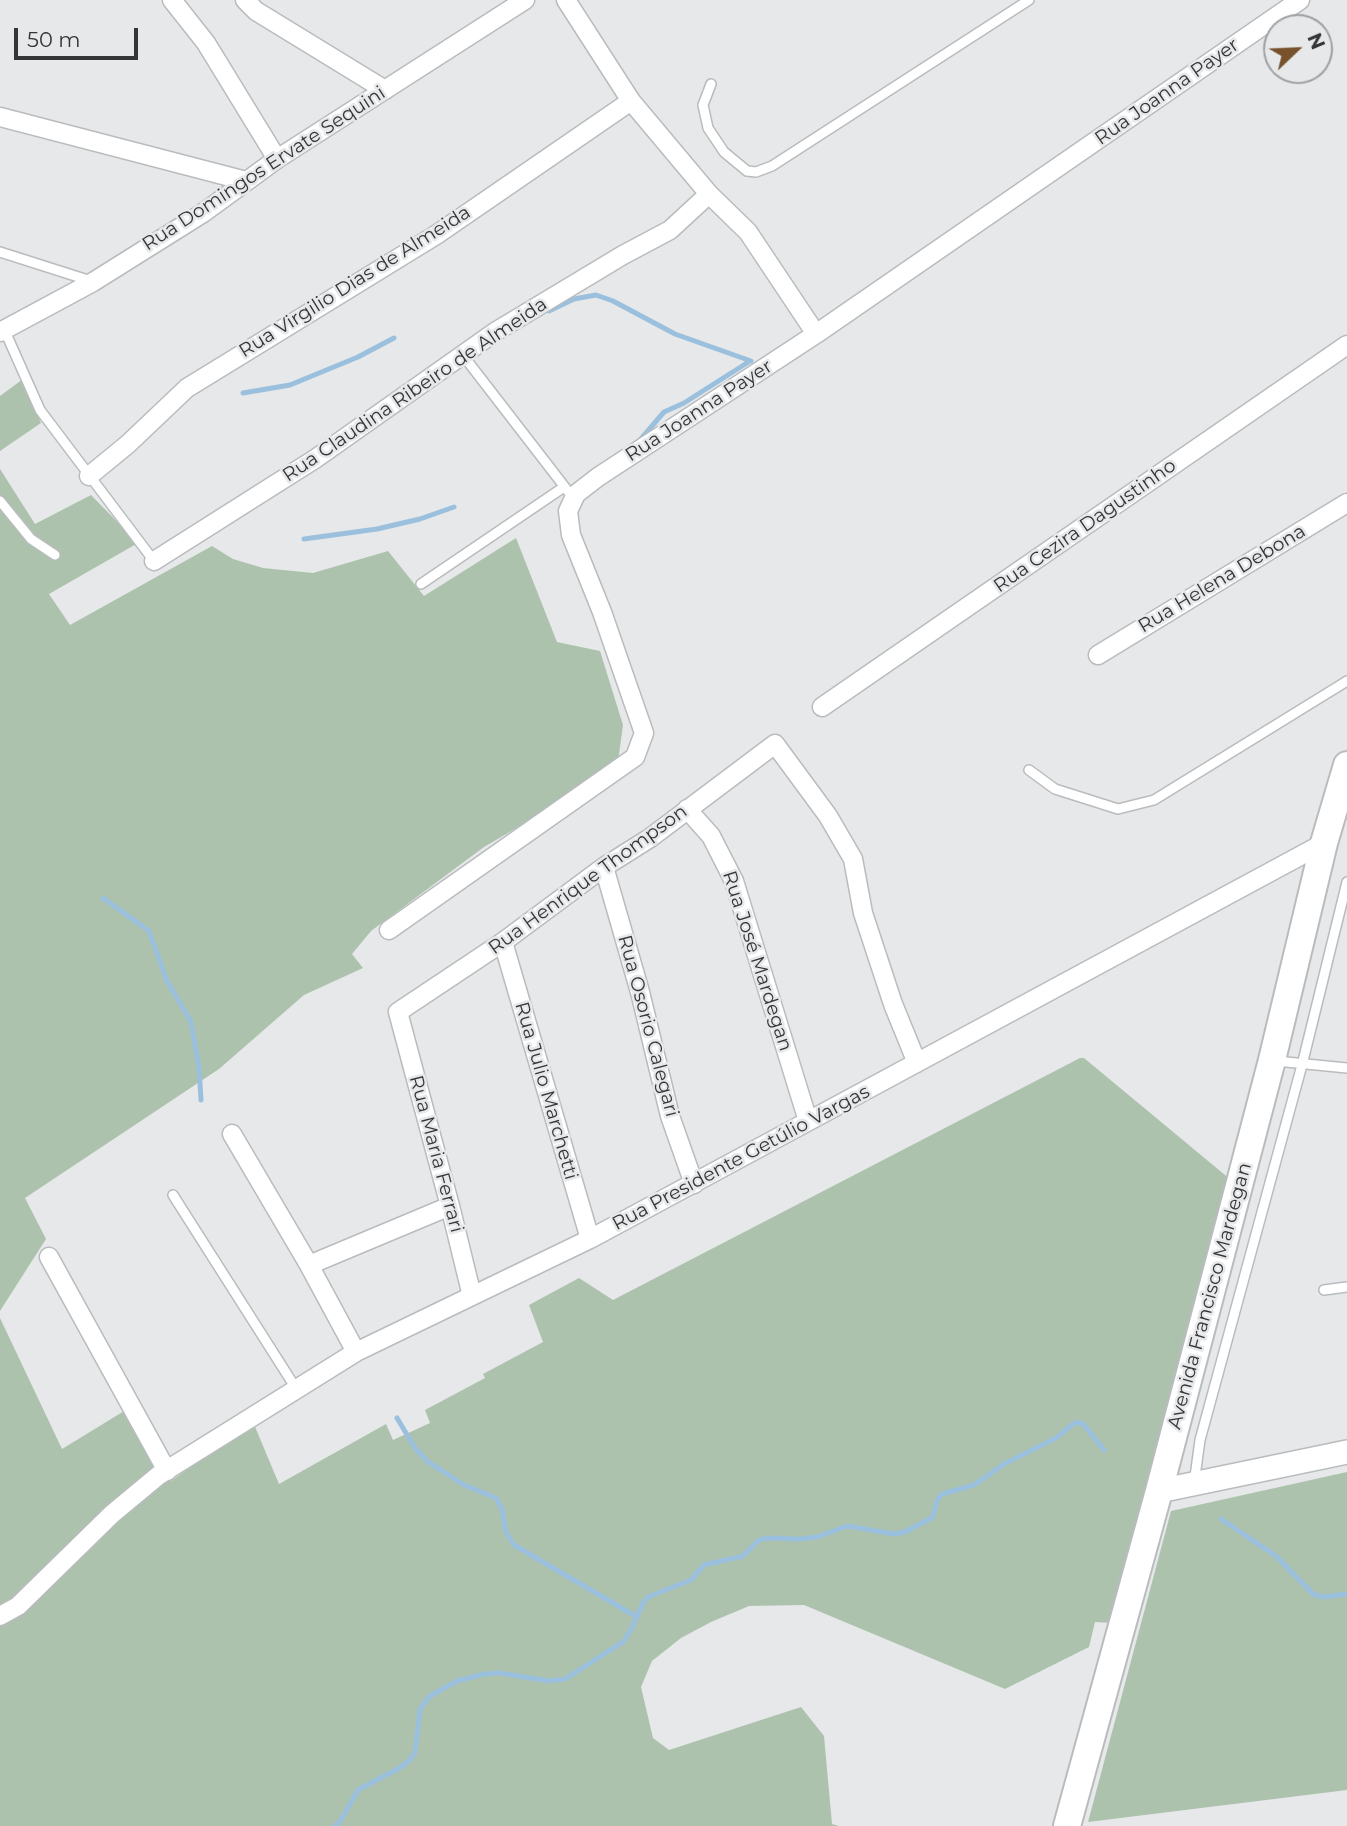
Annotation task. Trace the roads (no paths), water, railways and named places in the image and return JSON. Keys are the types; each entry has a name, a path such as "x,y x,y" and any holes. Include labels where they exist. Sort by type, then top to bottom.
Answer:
{"main road":[{"name":"Avenida Francisco Mardegan","path":"1069,1817 1159,1491 1347,765"}],"street":[{"path":"172,0 206,43 277,159"},
{"path":"245,0 256,11 385,90"},
{"name":"Rua Domingos Ervate Sequini","path":"2,331 93,282 203,213 277,159 525,0"},
{"path":"566,0 631,102 709,194 748,232 816,334"},
{"name":"Rua Joanna Payer","path":"569,493 576,494 816,334 1300,0"},
{"name":"Rua Virgilio Dias de Almeida","path":"89,477 187,388 436,235 631,102"},
{"path":"0,117 246,181"},
{"name":"Rua Claudina Ribeiro de Almeida","path":"155,561 315,459 495,332 670,230 709,194"},
{"name":"Rua Cezira Dagustinho","path":"822,707 1347,345"},
{"path":"389,930 635,757 644,733 602,612 571,535 569,493"},
{"name":"Rua Helena Debona","path":"1098,655 1347,503"},
{"name":"Rua Henrique Thompson","path":"398,1012 503,942 604,867 650,838 775,744 828,816 853,859 863,913 893,1004 917,1063"},
{"name":"Rua José Mardegan","path":"687,810 711,836 734,881 808,1121"},
{"name":"Rua Presidente Getúlio Vargas","path":"0,1616 18,1606 112,1514 163,1473 356,1352 590,1239 694,1184 917,1063 1331,827"},
{"name":"Rua Osorio Calegari","path":"604,867 640,992 670,1115 694,1184"},
{"name":"Rua Julio Marchetti","path":"503,942 590,1239"},
{"name":"Rua Maria Ferrari","path":"398,1012 472,1296"},
{"path":"232,1134 309,1265 356,1352"},
{"path":"309,1265 450,1206"},
{"path":"49,1257 163,1473"},
{"path":"1159,1491 1347,1452"}],"lane":[{"path":"711,85 703,105 708,128 724,152 747,171 756,172 772,166 1029,0"},
{"path":"0,253 93,282"},
{"path":"2,331 40,410 155,561"},
{"path":"421,584 569,493 462,354"},
{"path":"0,500 30,539 55,555"},
{"path":"1029,771 1055,789 1118,809 1154,800 1347,681"},
{"path":"1194,1484 1200,1440 1302,1065 1347,882"},
{"path":"1272,1060 1347,1068"},
{"path":"173,1195 297,1390"},
{"path":"1324,1290 1347,1287"}],"waterway":[{"path":"549,311 574,299 596,295 613,301 675,334 751,361"},
{"path":"243,393 290,385 358,357 394,338"},
{"path":"640,440 664,412 684,403 750,361"},
{"path":"304,539 377,529 420,519 454,507"},
{"path":"103,898 149,931 167,981 191,1022 199,1067 201,1100"},
{"path":"397,1418 415,1448 427,1461 464,1485 496,1498 502,1509 506,1532 514,1545 637,1617"},
{"path":"335,1826 358,1790 410,1760 415,1752 420,1709 430,1696 457,1681 500,1673 549,1681 565,1679 623,1642 648,1597 691,1580 704,1565 743,1556 758,1541 765,1538 817,1537 847,1526 894,1534 905,1532 933,1517 937,1500 942,1494 974,1485 1004,1464 1056,1438 1073,1424 1079,1422 1084,1425 1104,1450"},
{"path":"1221,1519 1276,1556 1313,1594 1323,1597 1347,1594"}]}
